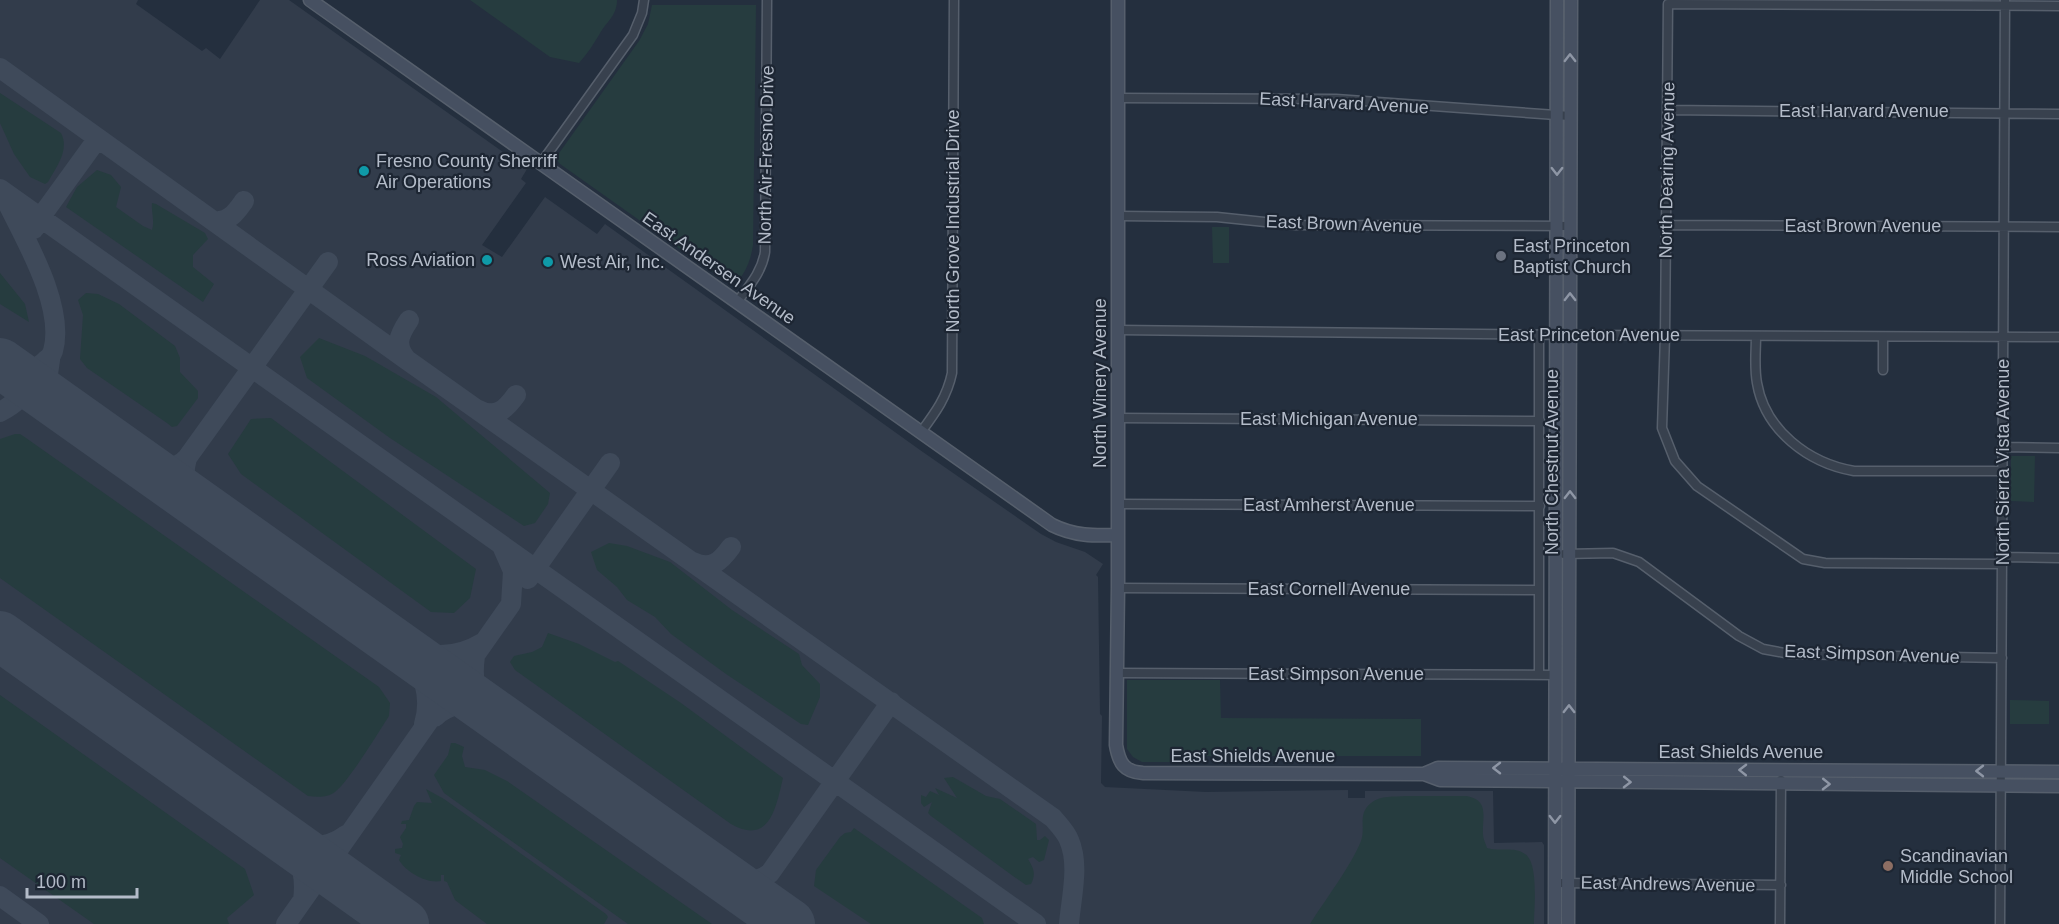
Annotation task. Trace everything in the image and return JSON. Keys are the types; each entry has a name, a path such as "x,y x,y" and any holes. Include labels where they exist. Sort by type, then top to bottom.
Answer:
{"main road":[{"name":"East Andersen Avenue","path":"310,0 1052,525 1065,532 1078,534 1118,535"},
{"name":"North Winery Avenue","path":"1118,0 1116,745 1121,764"},
{"name":"North Chestnut Avenue","path":"1555,924 1557,0"},
{"name":"North Chestnut Avenue","path":"1568,924 1571,0"},
{"path":"1556,587 1562,614 1562,649 1565,654 1569,654"},
{"name":"East Shields Avenue","path":"1121,764 1130,771 1143,773 1424,774 1440,780 1555,774 1569,768 2059,772"},
{"name":"East Shields Avenue","path":"1555,774 1569,781 2059,786"}],"street":[{"path":"541,164 639,25 644,0"},
{"name":"North Air-Fresno Drive","path":"737,302 762,266 765,252 767,0"},
{"name":"North Grove Industrial Drive","path":"921,432 943,401 952,373 954,0"},
{"path":"2005,3 2059,6"},
{"name":"North Dearing Avenue","path":"1665,336 1668,4 2005,3"},
{"name":"North Sierra Vista Avenue","path":"2001,924 2005,3"},
{"name":"East Harvard Avenue","path":"1118,98 1336,99 1570,116"},
{"name":"East Harvard Avenue","path":"1668,110 2059,114"},
{"name":"East Brown Avenue","path":"1118,216 1217,217 1294,225 1570,226"},
{"name":"East Brown Avenue","path":"1667,225 2059,227"},
{"name":"East Princeton Avenue","path":"1118,330 1665,336 2059,337"},
{"path":"1539,335 1539,675"},
{"path":"1665,336 1662,428 1675,461 1697,486 1803,559 1825,563 2059,558"},
{"path":"1756,336 1757,382 1764,405 1782,433 1799,448 1817,459 1841,469 1861,471 2002,471"},
{"path":"1883,337 1883,370"},
{"name":"East Michigan Avenue","path":"1118,418 1540,421"},
{"path":"2003,447 2059,448"},
{"name":"East Amherst Avenue","path":"1118,504 1540,506"},
{"name":"East Simpson Avenue","path":"1556,554 1613,553 1639,562 1739,636 1763,649 1790,654 2002,658"},
{"name":"East Cornell Avenue","path":"1118,588 1539,590"},
{"name":"East Simpson Avenue","path":"1117,673 1556,675"},
{"path":"1780,924 1782,770"},
{"name":"East Andrews Avenue","path":"1555,883 1781,885"}],"shaded area":[{"path":"0,0 138,0 136,4 202,51 206,48 220,59 260,0 289,0 527,169 521,179 526,183 482,245 502,257 545,197 597,234 605,224 1041,534 1085,552 1103,564 1096,575 1098,577 1100,714 1102,716 1101,783 1105,787 1206,792 1348,790 1348,798 1365,798 1365,791 1493,791 1494,843 1542,842 1544,845 1544,924 0,924"}],"green space":[{"path":"470,0 617,0 617,6 579,63 550,57"},
{"path":"652,5 756,5 753,245 747,267 733,284 728,283 557,160 557,156 639,41 648,24"},
{"path":"0,93 61,133 63,152 55,170 45,184 30,177 14,154 0,123"},
{"path":"97,170 111,175 121,187 116,207 143,226 152,230 152,203 205,233 208,239 193,255 193,267 214,284 203,302 66,207 77,187"},
{"path":"1212,227 1229,227 1229,263 1213,263"},
{"path":"0,273 25,304 29,322 0,304"},
{"path":"86,293 98,294 119,304 175,346 180,358 180,372 198,391 198,398 177,426 172,427 87,368 80,359 83,315 78,300"},
{"path":"319,338 365,356 436,397 550,493 548,504 535,523 524,526 390,438 307,378 300,357"},
{"path":"271,418 476,569 470,598 454,613 431,612 241,474 228,454 251,419"},
{"path":"15,434 26,438 379,687 390,703 389,716 355,768 335,792 325,796 308,796 0,578 0,439"},
{"path":"2011,456 2035,456 2034,502 2011,501"},
{"path":"609,543 627,546 670,562 732,610 799,654 802,665 820,684 820,697 808,725 801,724 726,674 671,634 655,617 627,600 617,587 597,570 591,552"},
{"path":"548,633 579,644 615,662 618,661 681,703 783,778 774,811 763,827 744,830 731,824 515,670 510,662 514,656 542,647"},
{"path":"1127,680 1220,680 1221,718 1421,719 1421,756 1198,756 1197,762 1142,762 1133,757 1127,749"},
{"path":"0,695 245,869 254,895 227,918 229,924 94,924 0,858"},
{"path":"2010,700 2049,701 2049,724 2010,724"},
{"path":"451,743 464,747 462,756 465,767 485,770 507,781 712,924 628,924 444,793 434,775 448,755"},
{"path":"953,777 986,796 1000,799 1036,824 1037,840 1045,836 1049,840 1044,860 1039,862 1033,857 1028,859 1034,872 1031,884 1026,885 928,813 932,802 924,807 921,803 921,795 926,797 930,791 939,795 935,788 957,798 944,778"},
{"path":"426,789 444,799 606,914 608,917 604,924 487,924 455,900 447,882 444,881 444,875 441,875 441,881 430,881 412,873 399,860 401,855 395,853 395,849 402,848 400,837 406,824 401,824 402,821 409,820 417,802 432,803"},
{"path":"1406,796 1466,796 1479,801 1483,810 1483,836 1487,848 1516,850 1525,854 1529,859 1535,886 1534,924 1310,924 1357,851 1362,836 1363,816 1367,807 1375,800"},
{"path":"854,828 982,918 984,924 871,924 814,886 816,870 840,837"}],"taxiway":[{"path":"0,68 1053,818 1068,837 1074,860 1069,924"},
{"path":"34,229 98,138"},
{"path":"0,189 1036,924"},
{"path":"0,412 27,391 47,363 53,351 55,333 53,313 40,270 2,192"},
{"path":"214,221 228,218 244,201"},
{"path":"143,465 166,468 177,465 187,458 328,262"},
{"path":"407,360 400,350 399,340 409,320"},
{"path":"0,363 19,369 31,369 47,359"},
{"path":"50,360 47,381 56,403"},
{"path":"479,410 485,413 496,413 508,405 516,395"},
{"path":"187,458 185,481 195,501"},
{"path":"528,579 610,463"},
{"path":"286,924 511,604 513,571 502,546"},
{"path":"693,562 699,565 710,565 723,557 731,547"},
{"path":"405,650 444,655 454,654 482,643"},
{"path":"405,650 417,666 425,684 427,704 424,724"},
{"path":"475,656 475,684 488,709"},
{"path":"725,878 749,882 770,873 891,702"},
{"path":"435,717 448,708 460,705 488,709"},
{"path":"290,843 319,846 333,843 346,835"},
{"path":"290,843 302,870 303,900"},
{"path":"0,896 39,924"}],"runway":[{"path":"0,363 790,924"},
{"path":"0,636 404,924"}],"place":[{"name":"Fresno County Sherriff Air Operations","path":"364,171"},
{"name":"East Princeton Baptist Church","path":"1501,256"},
{"name":"Ross Aviation","path":"487,260"},
{"name":"West Air, Inc.","path":"548,262"},
{"name":"Scandinavian Middle School","path":"1888,866"}]}
